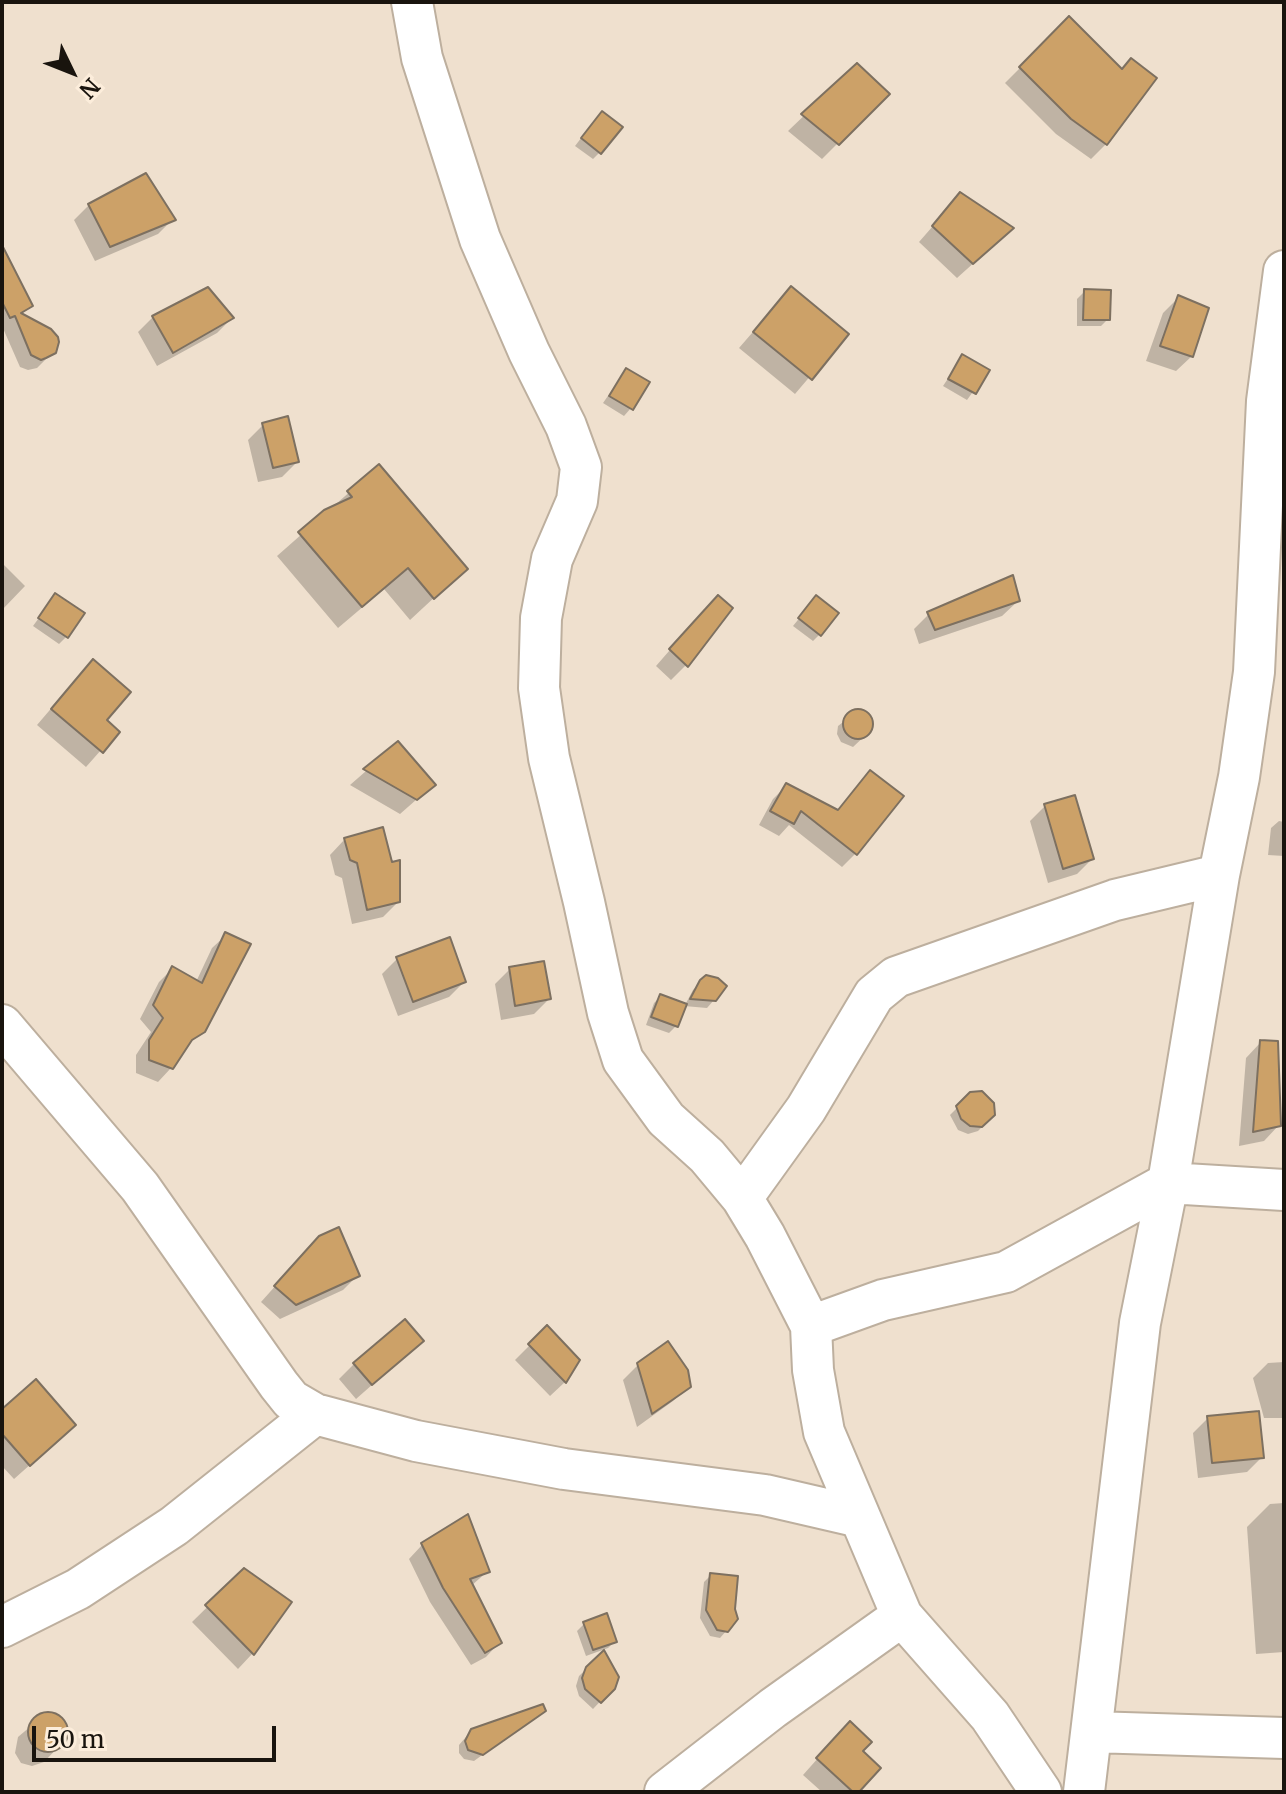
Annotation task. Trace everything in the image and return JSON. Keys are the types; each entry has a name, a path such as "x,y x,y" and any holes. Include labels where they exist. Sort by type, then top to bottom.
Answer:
{"street":[{"path":"412,2 422,58 480,239 529,352 566,426 581,467 577,501 552,559 541,618 539,688 549,758 608,1013 623,1060 666,1119 707,1156 742,1198 787,1275 811,1326 813,1370 824,1432 902,1616 982,1705 1041,1792"},
{"path":"1084,1792 1140,1323 1168,1183 1219,875 1239,777 1254,672 1267,401 1284,271"},
{"path":"742,1198 806,1109 874,995 896,977 1115,900 1219,875"},
{"path":"2,1025 140,1187 291,1400 315,1414 416,1441 564,1469 765,1495 860,1517"},
{"path":"811,1326 883,1300 1006,1272 1168,1183 1284,1190"},
{"path":"2,1627 78,1589 174,1526 315,1414"},
{"path":"665,1792 773,1708 902,1616"},
{"path":"1092,1732 1284,1738"}],"building":[{"path":"1069,16 1122,69 1131,58 1157,78 1107,145 1071,119 1019,67"},
{"path":"857,63 890,94 839,145 801,114"},
{"path":"602,111 623,127 601,154 581,138"},
{"path":"146,173 176,220 110,247 88,204"},
{"path":"960,192 1014,228 973,264 932,226"},
{"path":"2,245 33,306 21,313 51,329 58,337 56,353 41,360 31,355 15,316 10,318 2,302"},
{"path":"791,286 849,334 812,380 753,332"},
{"path":"208,287 234,318 173,353 152,316"},
{"path":"1084,289 1111,290 1110,320 1083,320"},
{"path":"1178,295 1209,308 1193,357 1160,346"},
{"path":"962,354 990,370 976,394 948,379"},
{"path":"626,368 650,382 633,410 609,396"},
{"path":"288,416 299,462 273,468 262,423"},
{"path":"379,464 468,569 434,599 408,568 362,607 298,532 324,510 352,497 347,491"},
{"path":"1013,575 1020,601 935,630 927,612"},
{"path":"55,593 85,613 68,638 38,618"},
{"path":"718,595 733,608 688,667 669,649"},
{"path":"816,595 839,613 821,636 798,618"},
{"path":"93,659 131,692 107,720 120,732 103,753 51,709"},
{"path":"858,709 869,713 873,724 869,735 858,739 847,735 843,724 847,713"},
{"path":"398,741 436,785 417,800 363,769"},
{"path":"870,770 904,796 857,855 801,811 794,824 770,811 786,783 838,810"},
{"path":"1075,795 1094,859 1063,869 1044,804"},
{"path":"383,827 392,862 400,860 400,902 367,910 357,863 350,860 344,838"},
{"path":"225,932 251,944 205,1032 192,1040 173,1069 149,1060 149,1040 163,1018 153,1005 172,966 202,983"},
{"path":"450,937 466,982 413,1002 396,957"},
{"path":"544,961 551,999 515,1006 509,967"},
{"path":"706,975 718,978 727,986 716,1001 690,999 700,980"},
{"path":"660,994 687,1004 678,1027 651,1017"},
{"path":"1260,1040 1278,1041 1281,1126 1253,1132"},
{"path":"982,1091 994,1103 995,1115 982,1127 970,1126 961,1119 956,1106 970,1092"},
{"path":"339,1227 360,1276 296,1305 274,1286 319,1236"},
{"path":"405,1319 424,1341 372,1385 353,1363"},
{"path":"547,1325 580,1360 566,1383 528,1344"},
{"path":"668,1341 688,1370 691,1387 652,1414 637,1363"},
{"path":"36,1379 76,1425 30,1466 2,1434 2,1409"},
{"path":"1259,1411 1264,1458 1212,1463 1207,1416"},
{"path":"468,1514 490,1572 470,1579 502,1643 485,1653 443,1588 421,1543"},
{"path":"244,1568 292,1602 254,1655 205,1605"},
{"path":"710,1573 738,1576 735,1609 738,1619 728,1632 717,1630 706,1610"},
{"path":"607,1613 617,1642 593,1650 583,1622"},
{"path":"604,1650 619,1677 615,1689 601,1703 585,1689 582,1678 586,1667"},
{"path":"543,1704 546,1711 483,1755 468,1750 465,1741 471,1729"},
{"path":"48,1712 62,1718 68,1732 62,1746 48,1752 34,1746 28,1732 34,1718"},
{"path":"850,1721 872,1742 863,1751 881,1768 859,1792 853,1792 816,1758"}]}
